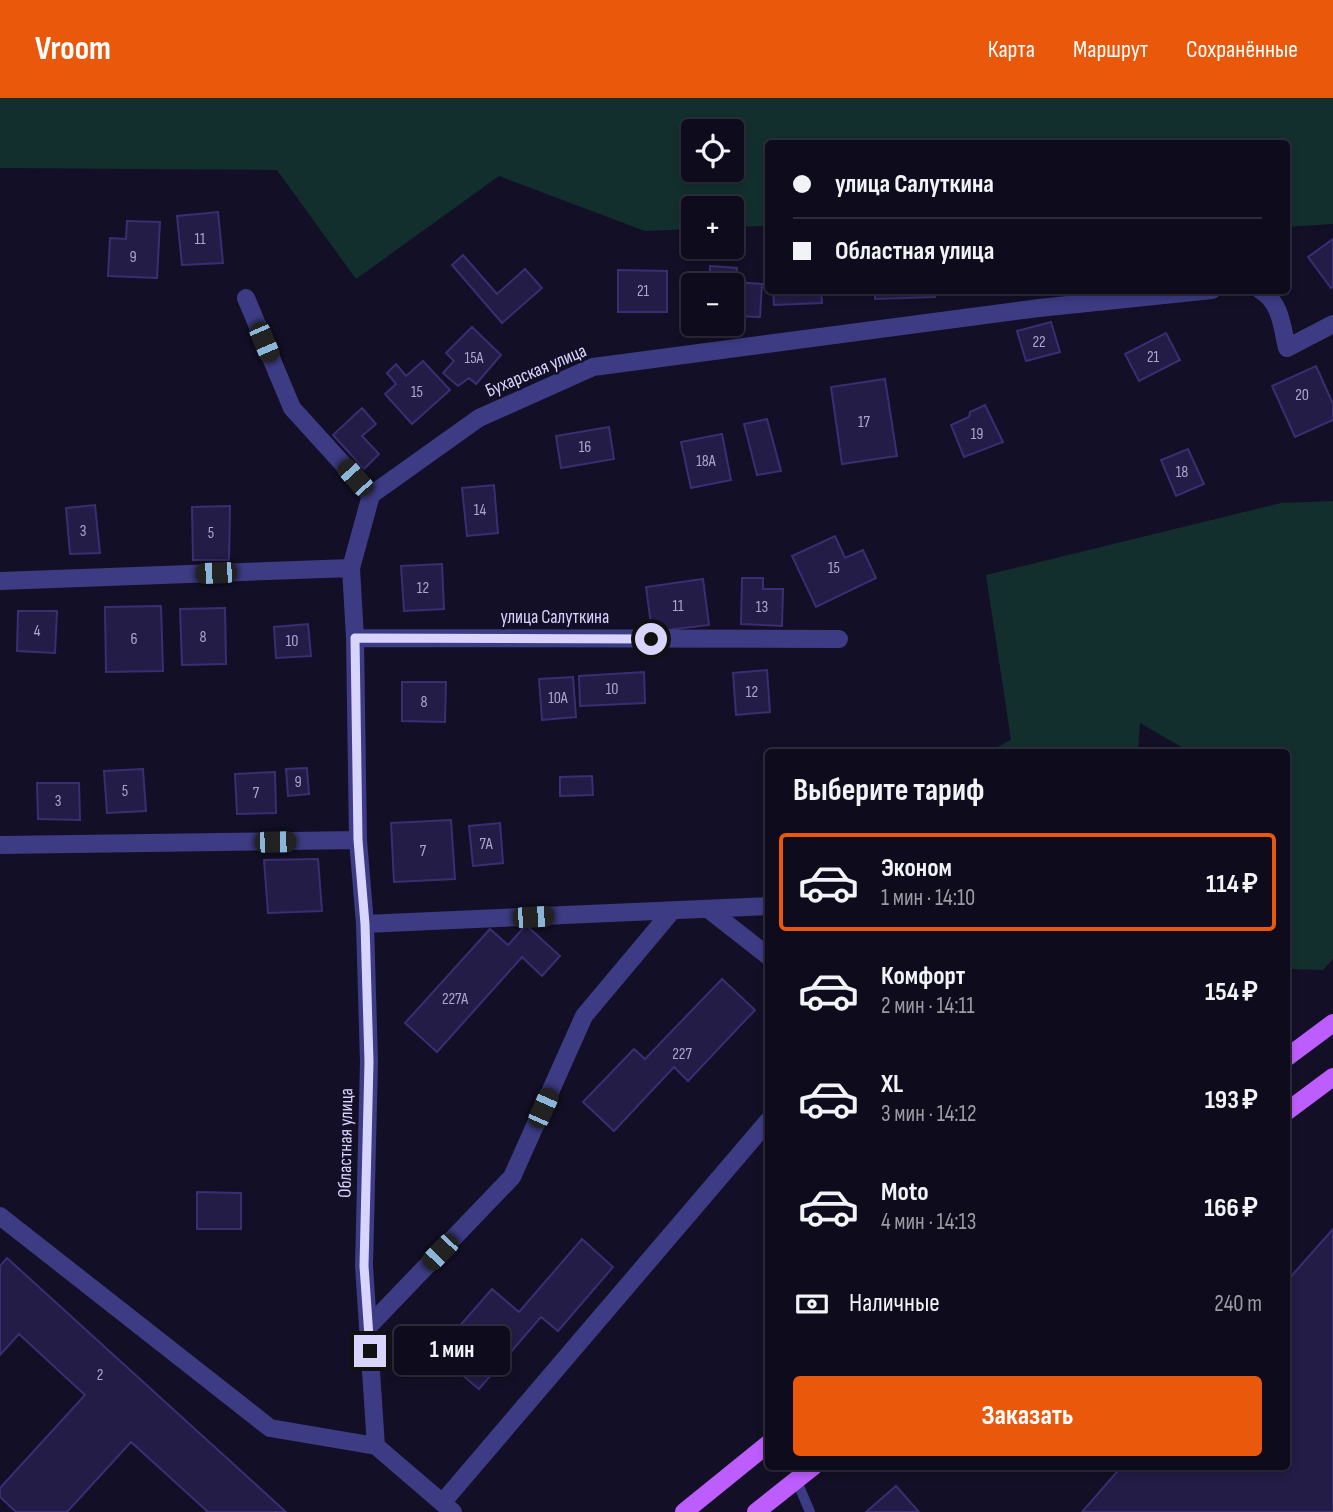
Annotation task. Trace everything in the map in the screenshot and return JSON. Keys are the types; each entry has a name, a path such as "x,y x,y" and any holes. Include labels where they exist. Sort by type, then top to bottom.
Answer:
{"main road":[{"path":"1290,1055 1333,1023"},
{"path":"1290,1109 1333,1077"},
{"path":"684,1512 765,1446"},
{"path":"755,1512 808,1470"}],"street":[{"name":"Бухарская улица","path":"371,495 479,418 593,367 1039,308 1174,294"},
{"path":"1266,294 1276,304 1287,348 1333,324"},
{"path":"0,845 358,840 355,638 351,568 371,495 292,408 246,298"},
{"path":"0,581 351,568"},
{"name":"улица Салуткина","path":"355,638 839,639"},
{"name":"Областная улица","path":"358,840 365,924 369,1062 364,1266 376,1446"},
{"path":"365,924 765,906"},
{"path":"708,909 765,955"},
{"path":"368,1327 512,1177 584,1016 672,911"},
{"path":"0,1216 270,1428 376,1446 447,1507 765,1125"}],"lane":[{"path":"796,1479 810,1511"}],"green space":[{"path":"0,98 1333,98 1333,224 1290,227 1290,140 765,140 765,226 744,227 744,196 681,196 681,230 645,231 499,176 356,279 277,170 0,168"},
{"path":"1333,501 1333,959 1323,970 1290,969 1290,749 1185,749 1140,723 1138,749 994,749 1011,740 986,575 1281,503"}],"building":[{"path":"218,212 223,263 182,265 177,216"},
{"path":"127,221 160,222 157,278 108,276 110,238 126,239"},
{"path":"1333,239 1333,287 1331,288 1308,257"},
{"path":"463,255 497,294 525,269 542,288 502,323 452,265"},
{"path":"710,266 737,268 736,273 710,273"},
{"path":"618,270 667,271 667,312 618,312"},
{"path":"744,283 762,284 760,317 744,316"},
{"path":"773,294 821,294 822,303 774,305"},
{"path":"875,294 935,294 935,297 875,299"},
{"path":"1051,322 1060,352 1026,361 1017,331"},
{"path":"472,327 501,355 476,384 469,378 458,386 443,373 454,361 446,353"},
{"path":"1166,333 1180,360 1139,381 1125,354"},
{"path":"423,361 450,390 412,424 385,394 396,384 387,373 396,364 406,376"},
{"path":"1316,366 1333,404 1333,420 1295,437 1272,386"},
{"path":"885,379 897,456 842,464 831,387"},
{"path":"985,405 1003,442 964,457 951,425 969,417 970,412"},
{"path":"362,408 376,424 362,436 379,454 364,469 333,435"},
{"path":"767,419 781,471 757,475 744,424"},
{"path":"609,427 614,459 561,468 556,436"},
{"path":"722,434 731,480 691,488 681,442"},
{"path":"1188,449 1204,484 1176,496 1161,460"},
{"path":"494,485 498,533 467,536 462,488"},
{"path":"95,505 100,553 70,554 66,508"},
{"path":"230,506 229,560 193,560 192,507"},
{"path":"835,536 845,558 863,550 876,578 816,607 792,556"},
{"path":"442,564 444,609 404,611 401,566"},
{"path":"742,578 763,578 763,589 783,589 782,626 741,624"},
{"path":"703,579 709,625 652,632 646,587"},
{"path":"161,606 163,671 106,672 105,607"},
{"path":"225,608 226,664 182,665 180,609"},
{"path":"18,611 57,611 55,653 17,651"},
{"path":"308,624 311,656 276,658 274,627"},
{"path":"767,670 770,712 736,715 733,673"},
{"path":"644,672 645,703 580,706 579,676"},
{"path":"573,677 576,717 542,720 539,679"},
{"path":"402,682 446,682 445,722 402,721"},
{"path":"307,768 309,794 288,796 286,769"},
{"path":"143,769 146,811 107,813 104,771"},
{"path":"275,772 276,813 237,814 235,774"},
{"path":"592,776 593,795 560,796 560,777"},
{"path":"37,783 79,783 80,820 38,819"},
{"path":"451,820 455,879 394,882 391,823"},
{"path":"500,823 503,863 473,866 469,826"},
{"path":"318,859 322,911 268,913 264,860"},
{"path":"526,925 560,956 542,976 522,957 437,1052 405,1023 490,929 508,945"},
{"path":"722,979 755,1010 688,1081 674,1067 614,1131 583,1102 634,1049 645,1059"},
{"path":"197,1192 241,1193 241,1229 197,1229"},
{"path":"1333,1229 1333,1512 1082,1512 1119,1470 1290,1470 1290,1277"},
{"path":"582,1239 613,1267 558,1331 541,1317 479,1389 436,1353 492,1289 519,1312"},
{"path":"7,1258 286,1512 206,1512 131,1442 67,1512 16,1512 0,1497 0,1488 85,1395 19,1334 0,1355 0,1266"},
{"path":"896,1486 919,1512 866,1512"}],"route":[{"path":"370,1351 364,1266 369,1062 365,924 358,840 355,638 651,639"}]}
